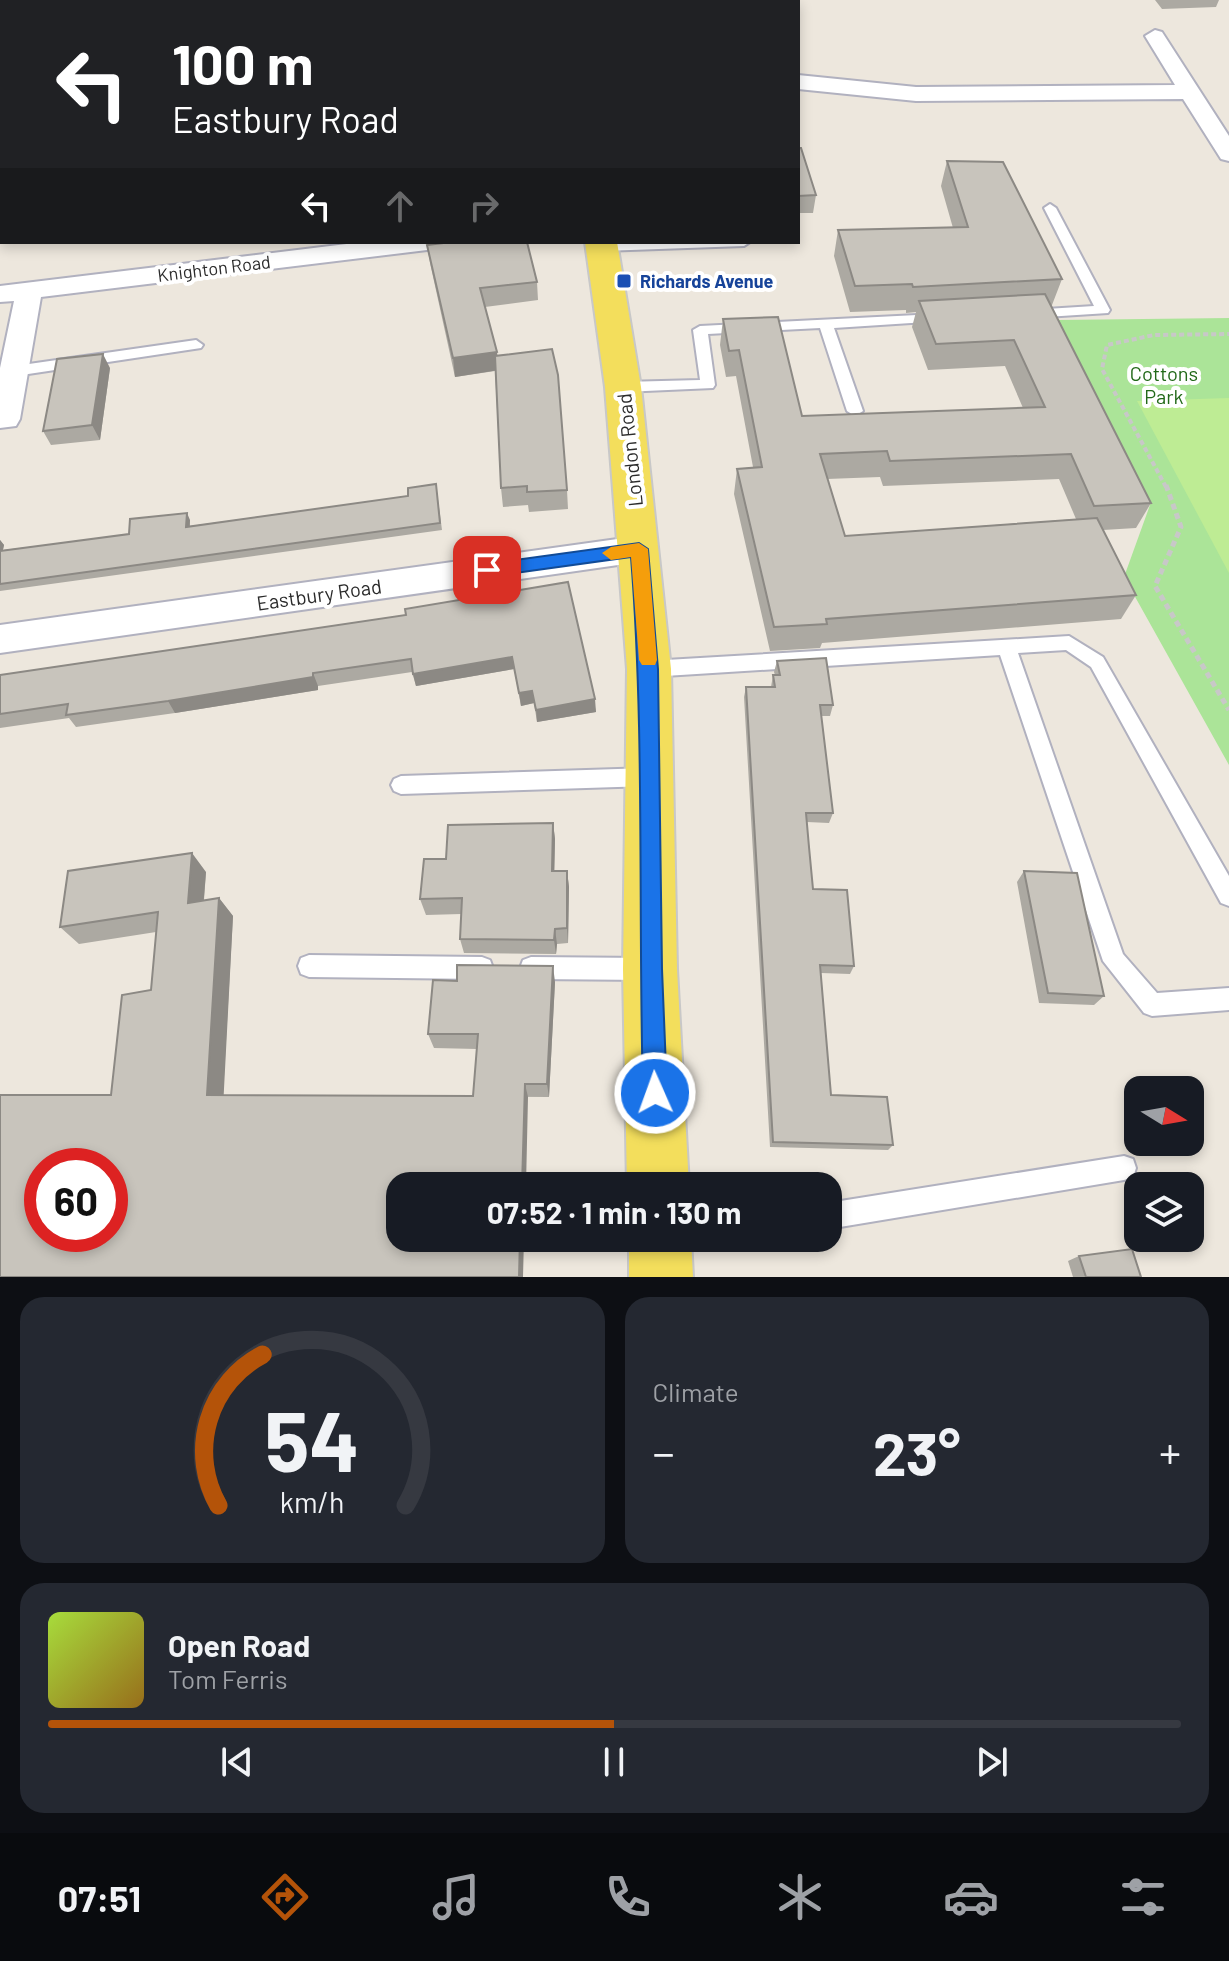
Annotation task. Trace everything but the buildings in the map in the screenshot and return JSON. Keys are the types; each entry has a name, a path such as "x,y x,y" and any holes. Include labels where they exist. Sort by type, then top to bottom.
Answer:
{"main road":[{"name":"London Road","path":"602,245 623,387 649,669 650,969 660,1172"}],"street":[{"path":"1155,36 1229,154"},
{"path":"800,82 916,94 1188,92"},
{"name":"Knighton Road","path":"0,294 411,244"},
{"path":"5,419 29,291"},
{"name":"Eastbury Road","path":"0,639 639,549"}],"lane":[{"path":"1016,314 1103,310 1050,208"},
{"path":"602,245 649,244"},
{"path":"623,387 708,385 700,330 953,317"},
{"path":"826,324 855,411"},
{"path":"15,371 196,345"},
{"path":"649,669 1069,643 1097,662 1229,896"},
{"path":"1006,646 1114,961 1152,1005 1229,999"},
{"path":"401,785 649,777"},
{"path":"309,966 650,969"},
{"path":"842,1214 1124,1168"}],"path":[{"path":"1229,334 1154,335 1107,345 1102,369 1164,480 1181,527 1155,586 1229,710"}],"green space":[{"name":"Cottons Park","path":"1229,318 1229,765 1124,577 1150,505 1058,320"},
{"path":"1229,398 1229,573 1137,401"}],"slow traffic":[{"path":"611,553 639,549 648,660"}],"place":[{"name":"Richards Avenue","path":"624,281"}],"route":[{"path":"487,570 639,549 649,669 650,969 655,1093"}]}
